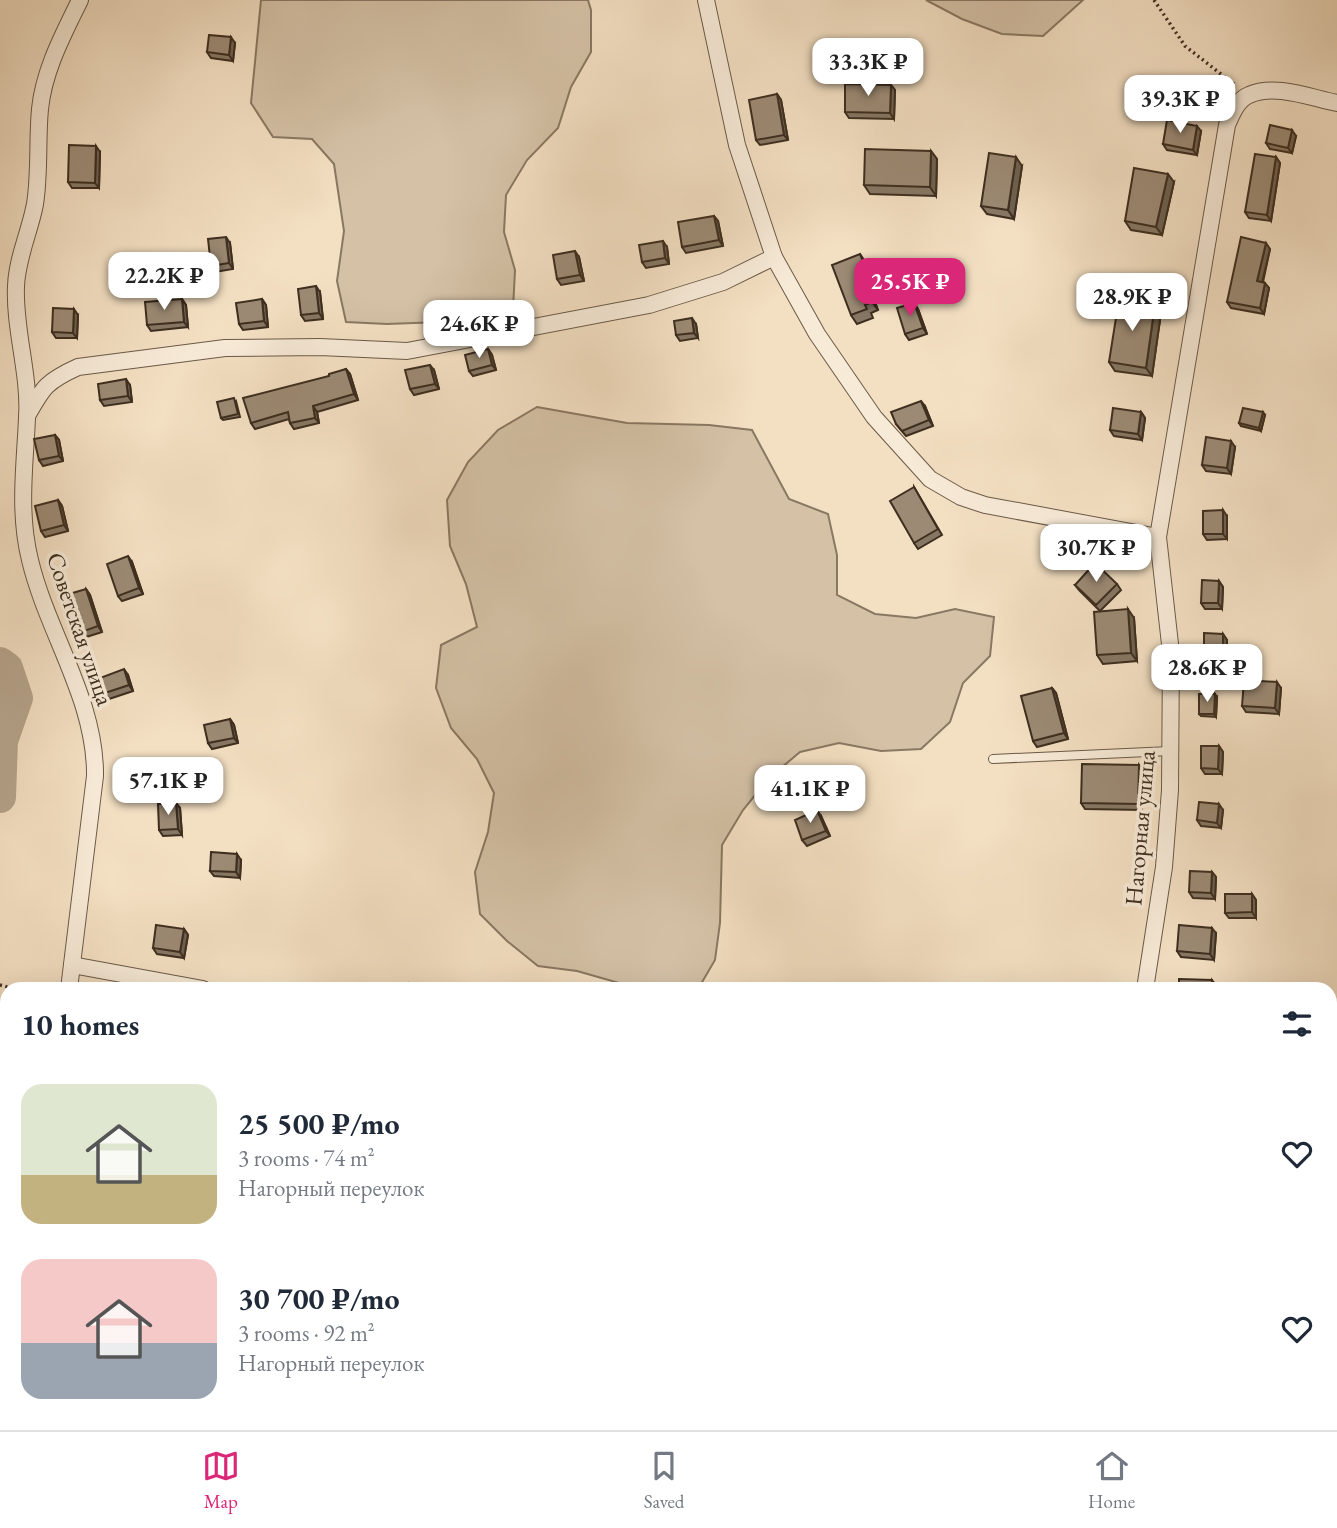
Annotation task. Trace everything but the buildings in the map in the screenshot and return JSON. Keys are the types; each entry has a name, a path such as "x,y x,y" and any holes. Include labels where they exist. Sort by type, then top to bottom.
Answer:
{"street":[{"name":"Советская улица","path":"70,982 96,753 79,695 39,592 24,529 22,488 27,416 16,286 38,185 40,106 51,62 80,0"},
{"path":"706,0 737,145 774,257 817,334 874,417 930,479 961,497 985,505 1158,537"},
{"path":"1248,95 1277,91 1337,103"},
{"name":"Нагорная улица","path":"1145,982 1164,867 1170,751 1171,653 1158,537 1227,125 1235,107 1248,95"},
{"path":"27,416 42,388 59,376 78,368 225,348 320,347 407,351 649,305 723,282 774,257"},
{"path":"72,965 165,982"}],"lane":[{"path":"993,760 1170,751"}],"path":[{"path":"1154,0 1185,46 1248,95"}],"shaded area":[{"path":"261,0 588,0 591,10 591,52 571,87 558,128 527,160 506,195 504,232 515,270 513,309 469,321 387,324 346,322 337,281 344,231 334,164 312,139 273,137 251,103"},
{"path":"926,0 1083,0 1043,36 1002,34 962,19"},
{"path":"537,407 627,423 709,425 752,430 789,499 828,514 837,555 837,595 875,614 916,618 955,609 994,617 990,656 963,683 950,722 921,749 881,751 839,743 800,752 769,778 743,810 722,845 720,923 715,960 702,982 616,982 577,971 538,966 480,914 475,872 488,832 494,793 477,759 451,728 436,688 441,645 477,627 466,584 450,546 447,500 468,462 498,430"}],"waterway":[{"path":"0,663 7,668 17,698 2,741 0,797"}]}
